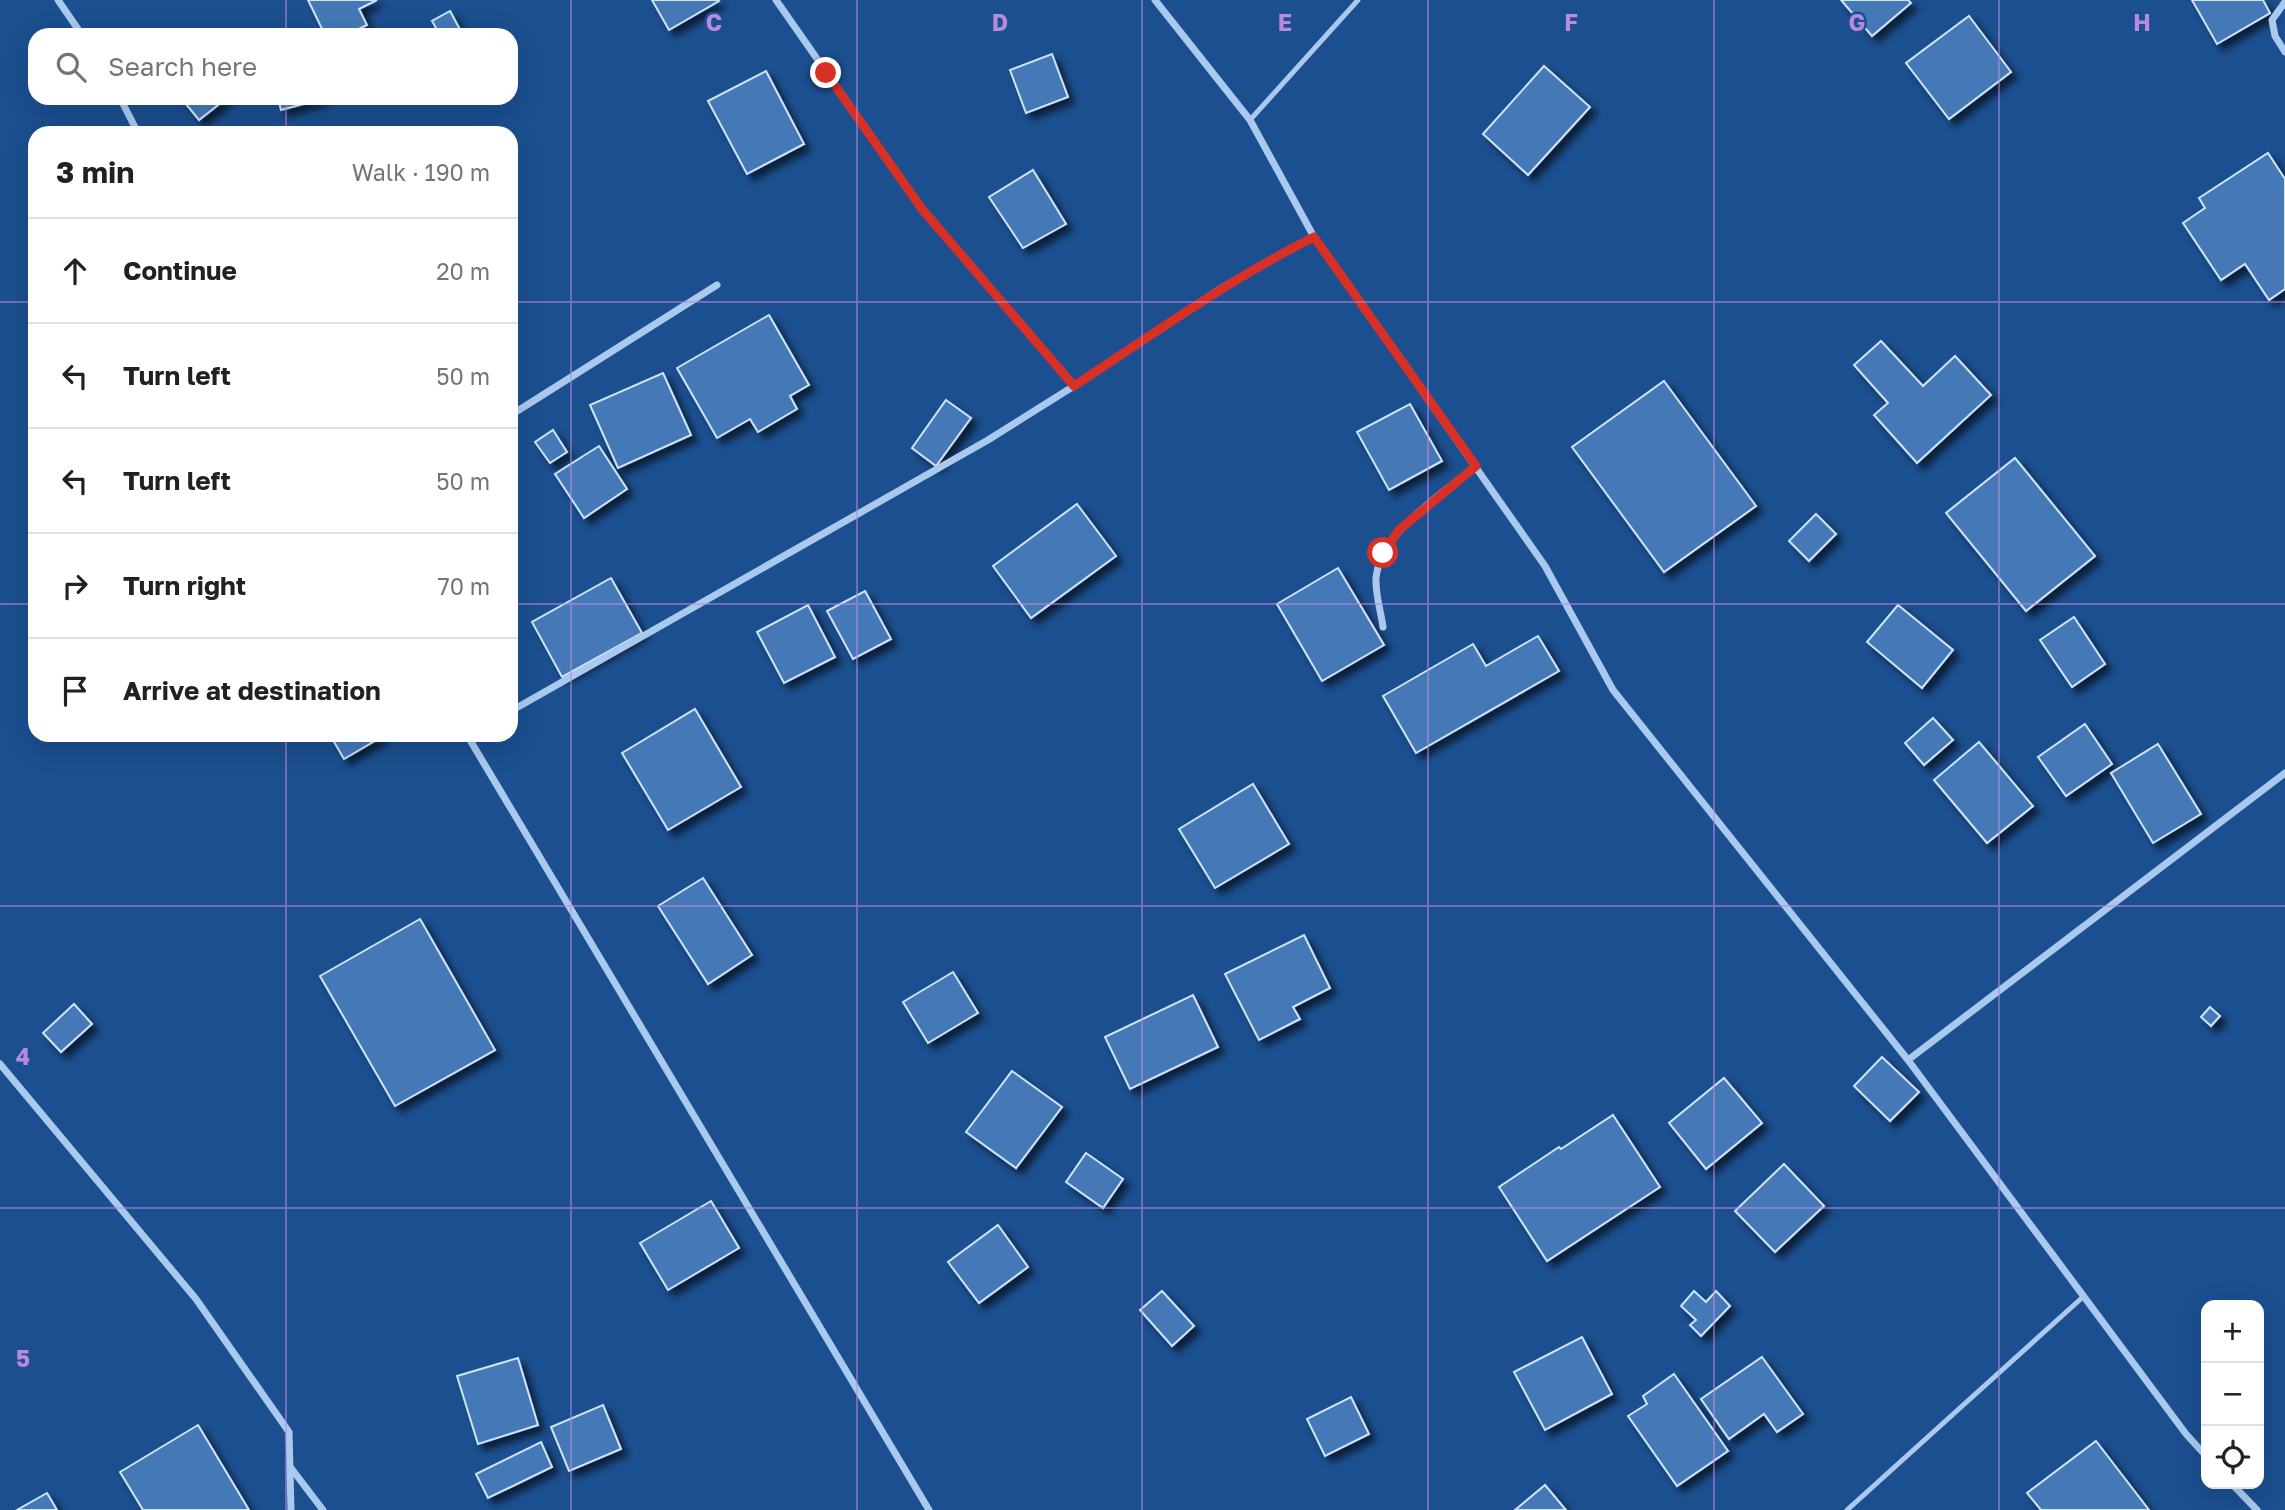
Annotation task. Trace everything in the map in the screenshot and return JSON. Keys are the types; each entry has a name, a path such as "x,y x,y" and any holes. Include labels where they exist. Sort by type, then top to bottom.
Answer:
{"street":[{"path":"58,0 77,28"},
{"path":"776,0 922,209 1074,386"},
{"path":"1154,0 1250,120 1314,237 1545,566 1613,690 1908,1060 2201,1450"},
{"path":"2285,2 2272,20 2275,36 2285,52"},
{"path":"124,105 134,126"},
{"path":"518,707 988,440 1220,289 1314,237"},
{"path":"518,411 717,285"},
{"path":"1383,627 1376,578 1383,553 1399,530 1476,466"},
{"path":"472,742 929,1510"},
{"path":"1908,1060 2285,773"},
{"path":"0,1065 197,1299 289,1432 291,1510"},
{"path":"290,1467 323,1510"},
{"path":"2237,1489 2257,1510"}],"lane":[{"path":"1250,120 1358,0"},
{"path":"1847,1510 2084,1296"}],"building":[{"path":"308,0 377,0 359,9 367,25 361,28 322,28"},
{"path":"652,0 718,0 719,1 669,30"},
{"path":"1841,0 1908,0 1911,3 1872,36"},
{"path":"2192,0 2263,0 2270,13 2217,44"},
{"path":"450,11 459,28 436,28 432,21"},
{"path":"1969,16 2011,72 1949,119 1906,63"},
{"path":"1052,54 1068,97 1026,113 1010,70"},
{"path":"1544,66 1590,107 1528,175 1483,134"},
{"path":"766,71 804,144 747,174 708,101"},
{"path":"187,105 218,105 199,120"},
{"path":"280,105 300,105 281,110"},
{"path":"2268,153 2285,179 2285,289 2269,300 2245,264 2221,280 2183,223 2205,208 2199,198"},
{"path":"1033,170 1066,224 1023,248 989,197"},
{"path":"769,315 809,385 790,396 797,409 758,432 750,419 717,438 677,368"},
{"path":"1881,341 1923,386 1955,356 1991,395 1917,463 1874,415 1888,403 1854,365"},
{"path":"663,373 691,435 618,468 590,405"},
{"path":"1664,381 1756,506 1664,572 1572,447"},
{"path":"946,400 971,418 936,466 912,448"},
{"path":"1410,404 1442,461 1389,490 1357,432"},
{"path":"553,430 567,452 550,463 535,442"},
{"path":"599,446 627,489 584,518 555,474"},
{"path":"2015,458 2095,556 2026,611 1946,513"},
{"path":"1077,504 1116,556 1031,618 993,566"},
{"path":"1816,514 1836,534 1809,561 1789,541"},
{"path":"1338,568 1384,645 1322,681 1277,604"},
{"path":"611,578 642,633 562,677 532,622"},
{"path":"865,591 891,639 853,659 827,611"},
{"path":"808,605 835,657 784,683 757,632"},
{"path":"1898,605 1953,650 1922,688 1867,642"},
{"path":"2074,617 2105,664 2072,687 2040,640"},
{"path":"1538,636 1559,671 1416,753 1383,696 1473,644 1486,666"},
{"path":"695,709 741,787 668,830 622,753"},
{"path":"1933,718 1953,740 1924,765 1905,743"},
{"path":"2085,724 2112,764 2066,796 2038,757"},
{"path":"334,742 373,742 344,759"},
{"path":"1979,742 2033,806 1987,843 1934,780"},
{"path":"2158,744 2201,814 2153,843 2111,773"},
{"path":"1253,784 1289,844 1215,888 1179,829"},
{"path":"703,878 752,955 708,984 658,906"},
{"path":"420,919 495,1050 395,1106 320,976"},
{"path":"1304,935 1330,988 1293,1007 1300,1019 1259,1040 1225,974"},
{"path":"953,972 978,1013 928,1043 903,1002"},
{"path":"1193,995 1218,1047 1130,1089 1105,1037"},
{"path":"74,1004 92,1024 61,1052 43,1033"},
{"path":"2210,1007 2220,1016 2211,1026 2201,1017"},
{"path":"1882,1057 1919,1092 1890,1121 1854,1086"},
{"path":"1012,1071 1062,1107 1016,1168 966,1132"},
{"path":"1724,1078 1762,1123 1706,1169 1669,1123"},
{"path":"1613,1115 1660,1187 1547,1261 1499,1187"},
{"path":"1086,1153 1123,1179 1103,1208 1066,1182"},
{"path":"1784,1164 1824,1206 1775,1252 1735,1211"},
{"path":"711,1201 739,1248 668,1290 640,1243"},
{"path":"998,1225 1028,1267 979,1303 948,1262"},
{"path":"1162,1291 1194,1326 1172,1346 1140,1310"},
{"path":"1694,1291 1706,1302 1716,1291 1730,1306 1701,1336 1690,1325 1696,1320 1681,1306"},
{"path":"1582,1337 1612,1394 1545,1430 1514,1372"},
{"path":"1762,1357 1803,1414 1777,1432 1764,1414 1729,1439 1701,1399"},
{"path":"518,1358 538,1425 478,1444 457,1376"},
{"path":"1674,1374 1728,1451 1677,1486 1628,1416 1647,1404 1643,1396"},
{"path":"1351,1397 1369,1434 1325,1456 1307,1419"},
{"path":"603,1405 621,1449 569,1471 551,1427"},
{"path":"198,1425 249,1510 143,1510 120,1472"},
{"path":"2096,1441 2149,1510 2041,1510 2027,1493"},
{"path":"541,1442 552,1467 488,1498 476,1474"},
{"path":"1545,1485 1566,1510 1515,1510"},
{"path":"47,1493 57,1510 17,1510"}],"route":[{"path":"826,73 922,209 1074,386 1220,289 1314,237 1476,466 1399,530 1383,553"}]}
